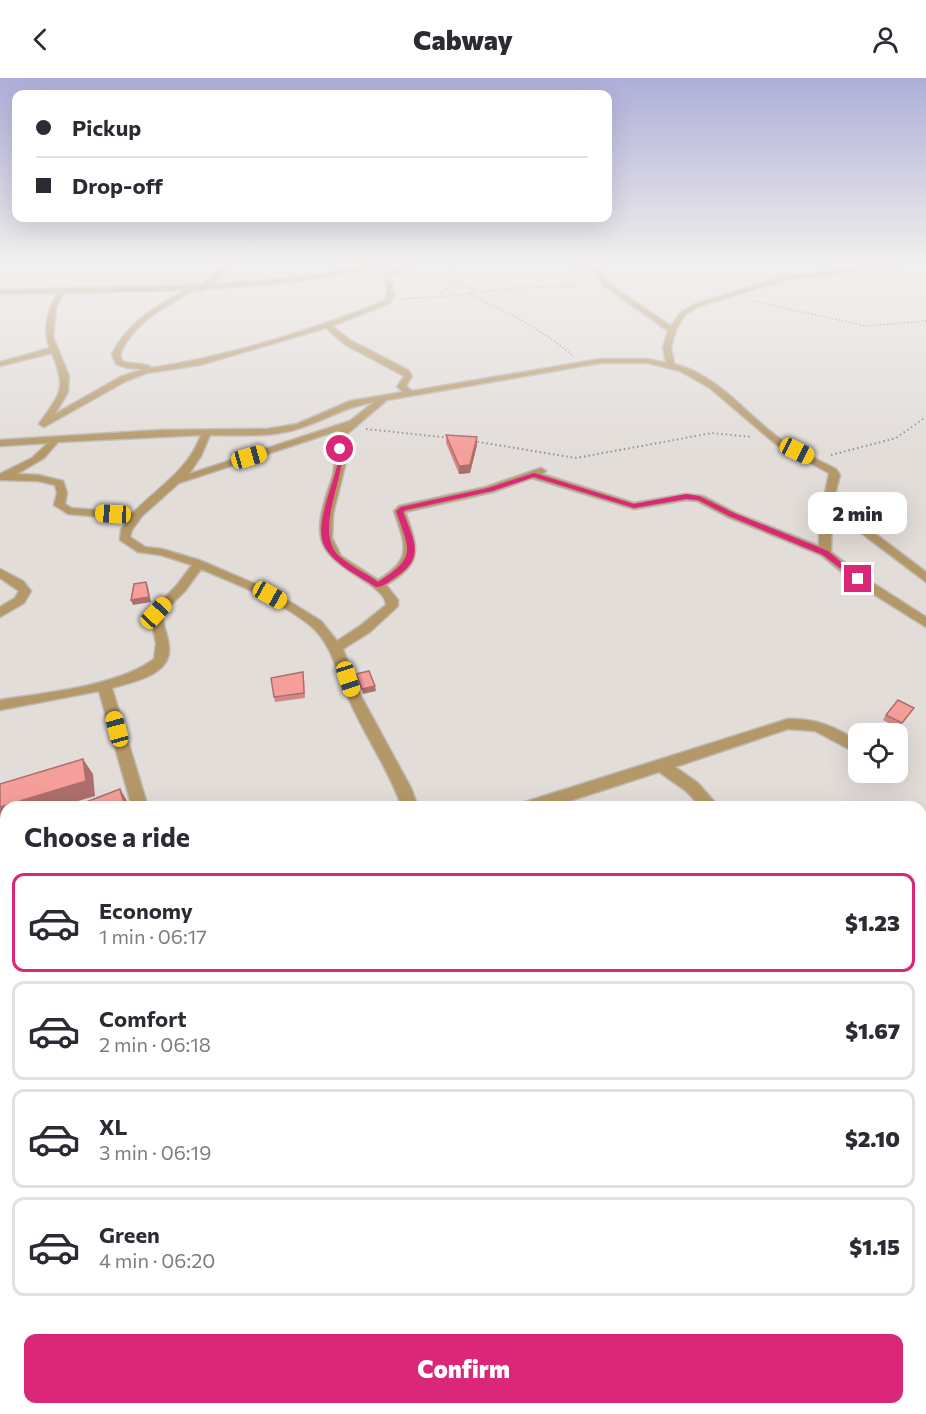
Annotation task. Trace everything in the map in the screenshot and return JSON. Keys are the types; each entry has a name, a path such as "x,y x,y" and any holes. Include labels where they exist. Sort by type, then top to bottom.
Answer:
{"street":[{"path":"36,440 64,392 65,376 49,337 50,327"},
{"path":"132,327 116,354 118,362 127,366 197,363 322,327"},
{"path":"329,327 347,342 405,372 408,376 401,387 410,394"},
{"path":"668,327 672,330"},
{"path":"670,364 667,347 674,327"},
{"path":"0,364 54,350"},
{"path":"0,443 161,433 283,430 299,426 353,403 620,360 670,364 688,372 729,397 780,443 833,471 835,475 823,538 825,553"},
{"path":"44,424 123,379 169,366"},
{"path":"336,648 365,629 392,606 392,600 378,585 337,558 327,546 325,535 332,492 341,465 342,433 384,398"},
{"path":"176,480 353,425"},
{"path":"206,433 200,451 176,480 137,516 124,536 142,550 162,552 198,564 270,595 316,624 336,648 354,696 408,801"},
{"path":"1,478 29,466 47,452 56,438"},
{"path":"378,585 410,561 412,546 399,511 403,508 489,490 539,472 634,506 670,498 693,497 825,553 858,579 926,623"},
{"path":"1,478 38,477 59,483 62,488 59,505 68,511 137,516"},
{"path":"828,503 926,578"},
{"path":"0,705 105,685 138,674 160,662 162,653 160,635 155,623 156,613 182,588 198,564"},
{"path":"0,573 19,584 25,591 20,600 0,613"},
{"path":"105,685 138,801"},
{"path":"550,801 788,724 817,725 848,742"},
{"path":"661,765 692,787 705,801"}],"path":[{"path":"531,327 566,349 580,365"},
{"path":"814,460 896,438 926,417"},
{"path":"353,425 455,439"},
{"path":"465,440 576,458 712,433 752,437 780,443"}],"building":[{"path":"446,435 477,437 470,465 459,466"},
{"path":"146,582 149,597 131,600 134,584"},
{"path":"369,671 375,686 362,689 356,674"},
{"path":"303,672 304,693 274,697 271,678"},
{"path":"898,700 914,708 902,723 886,715"},
{"path":"83,759 86,781 20,801 0,801 0,784"},
{"path":"120,789 123,801 89,801"}],"route":[{"path":"340,449 341,465 332,492 325,535 327,546 337,558 378,585 410,561 412,546 399,511 403,508 489,490 534,475 634,506 686,496 699,498 732,515 825,553 858,579"}]}
